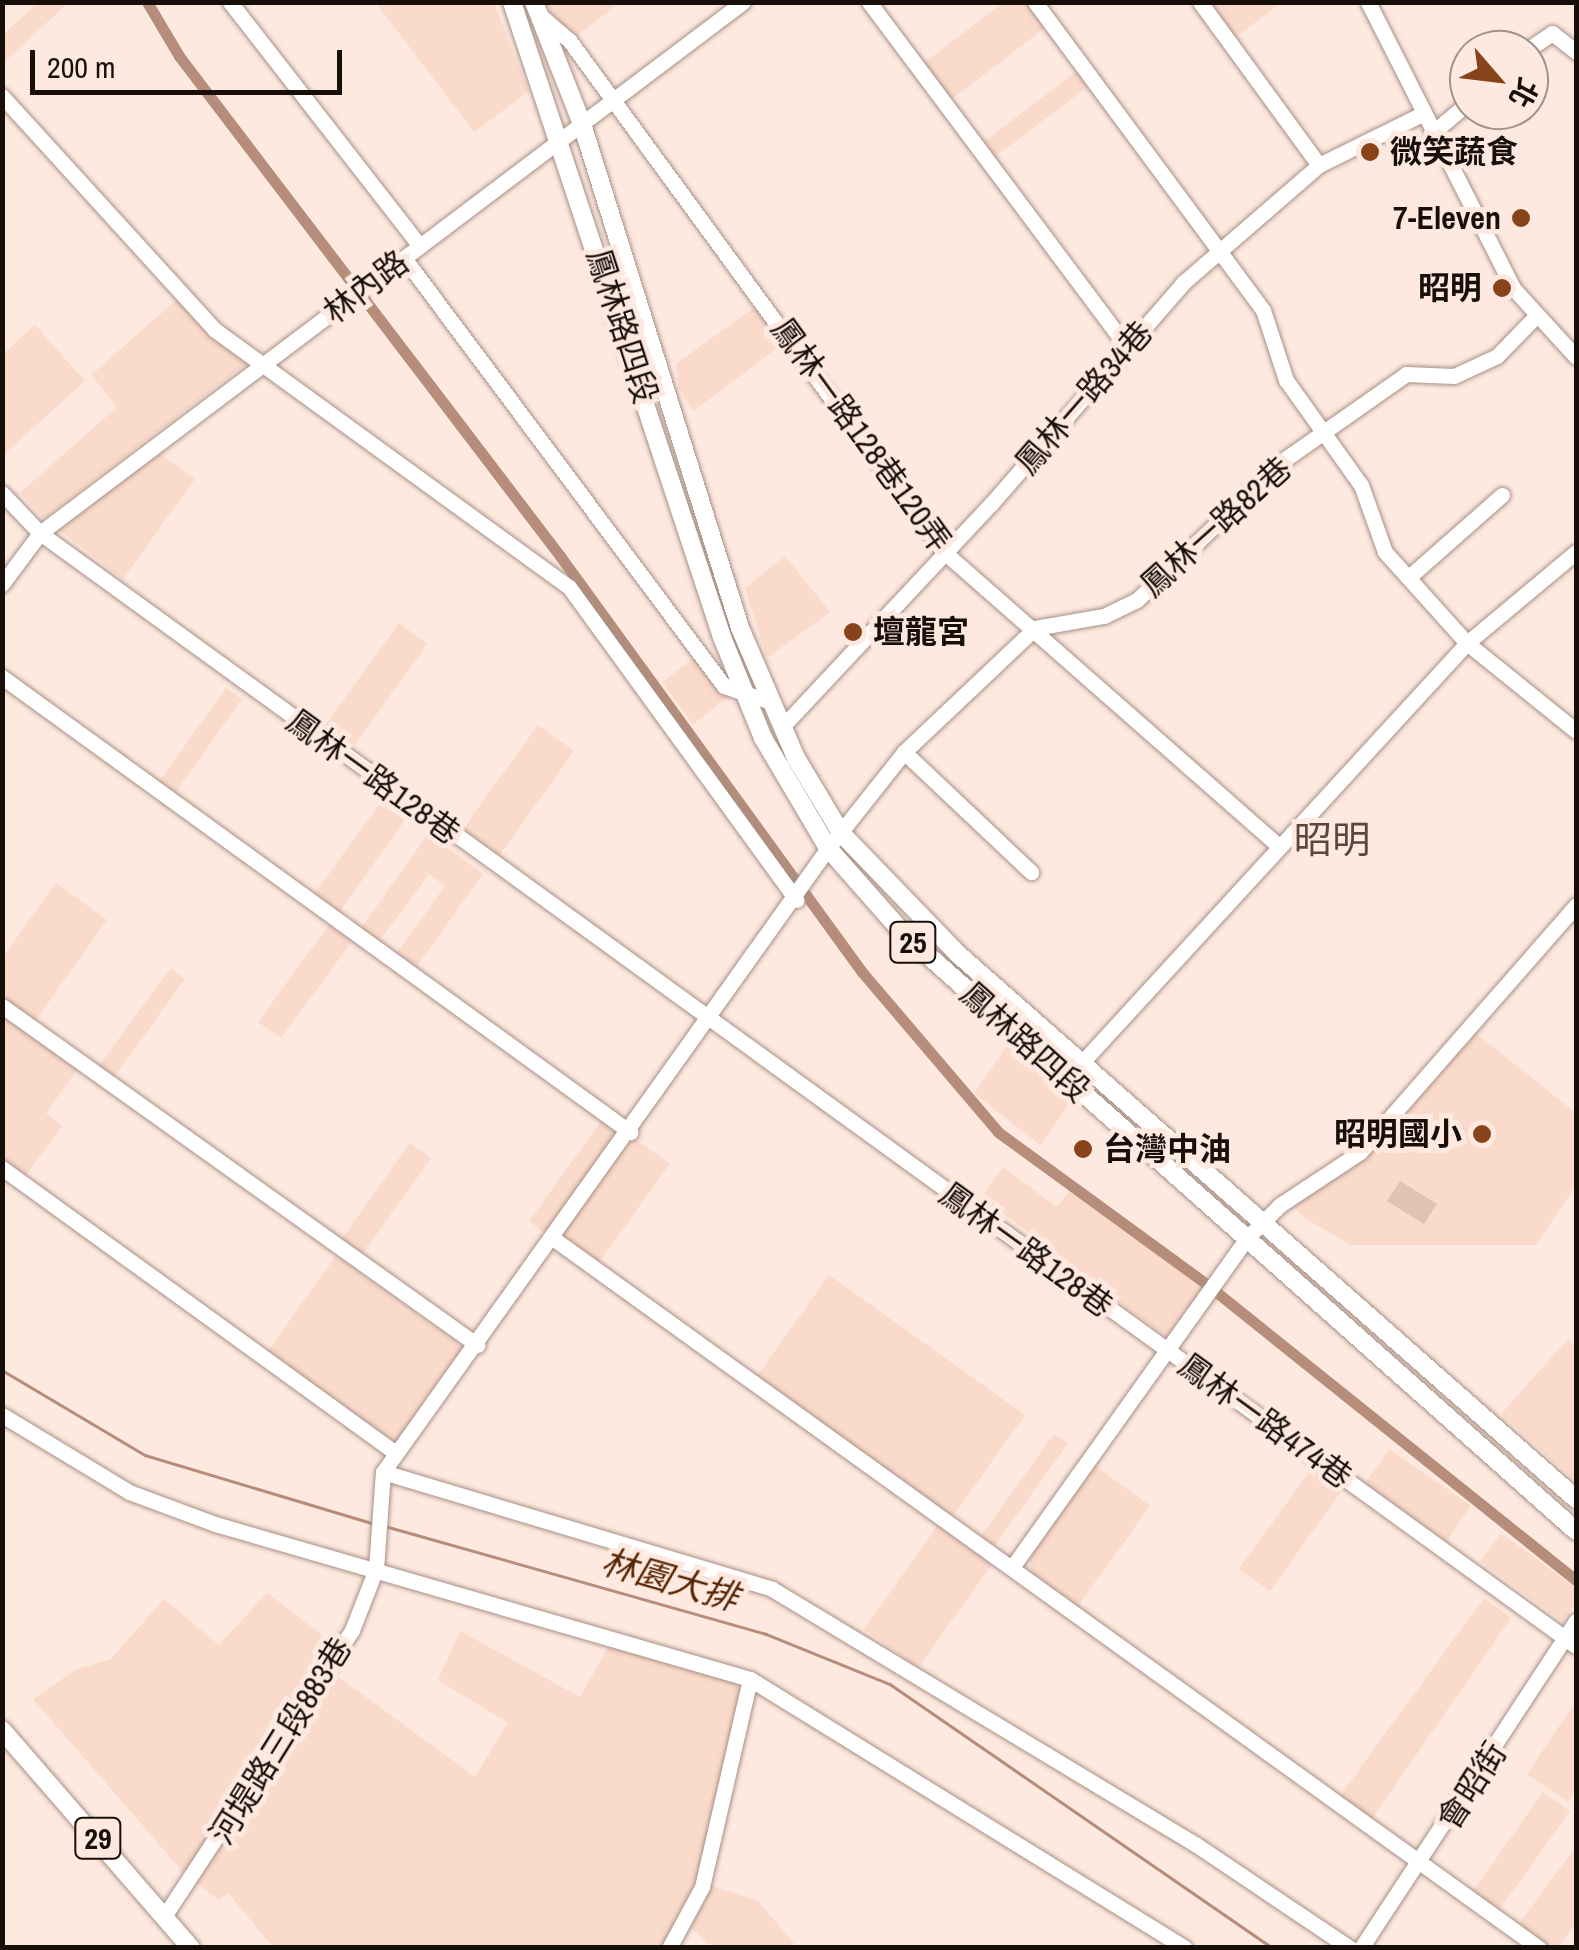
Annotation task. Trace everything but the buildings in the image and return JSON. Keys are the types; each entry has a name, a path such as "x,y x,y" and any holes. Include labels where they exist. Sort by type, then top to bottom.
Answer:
{"main road":[{"name":"25","path":"512,2 562,138"},
{"name":"25","path":"538,9 582,124"},
{"name":"鳳林路四段","path":"582,124 734,610 782,728 842,833 919,919 1080,1065 1576,1498"},
{"name":"鳳林路四段","path":"562,138 745,697 828,848 903,932 1065,1080 1576,1531"},
{"name":"29","path":"2,1730 192,1948"}],"street":[{"path":"230,2 420,246"},
{"name":"林內路","path":"2,584 40,534 743,2"},
{"path":"869,2 1128,348"},
{"path":"1035,2 1224,249 1268,318 1286,380 1308,416 1330,433 1362,485 1385,552 1467,643 1576,731"},
{"path":"1200,2 1319,165"},
{"path":"1368,2 1431,134 1513,288 1576,357"},
{"name":"鳳林一路128巷120弄","path":"538,9 570,40 943,552 1035,628 1278,845"},
{"path":"1549,35 1552,33 1576,52"},
{"path":"2,96 215,330 267,362 569,587 801,890"},
{"name":"鳳林一路34巷","path":"782,728 1184,282 1319,165 1422,114"},
{"path":"1431,134 1449,119"},
{"path":"404,258 724,686 745,697 770,702"},
{"name":"鳳林一路82巷","path":"1035,628 1104,616 1137,600 1256,482 1330,433 1406,374 1454,376 1497,356 1536,316"},
{"name":"鳳林一路128巷","path":"2,493 40,534 1168,1351"},
{"path":"1409,577 1502,495"},
{"path":"1065,1080 1467,643 1576,552"},
{"path":"1035,628 904,752 828,848 630,1132 382,1476 772,1589 1195,1844 1350,1948"},
{"path":"2,677 630,1132"},
{"path":"904,752 1031,872"},
{"path":"1168,1351 1261,1222 1360,1152 1576,905"},
{"path":"2,1006 476,1346"},
{"path":"2,1168 396,1452"},
{"path":"554,1239 1539,1948"},
{"name":"鳳林一路474巷","path":"1013,1566 1168,1351 1572,1642"},
{"path":"2,1415 129,1492 216,1524 375,1563 750,1679 1185,1948"},
{"name":"河堤路三段883巷","path":"165,1915 332,1669 375,1563 382,1476"},
{"name":"會昭街","path":"1361,1948 1572,1642 1576,1621"},
{"path":"668,1948 702,1887 750,1679"}],"shaded area":[{"path":"37,3 68,3 3,63 3,35"},
{"path":"376,3 494,3 529,91 474,132"},
{"path":"545,3 619,3 566,44"},
{"path":"1003,3 1034,3 1050,24 952,99 924,63"},
{"path":"1215,3 1281,3 1233,39 1209,7"},
{"path":"1082,67 1094,82 995,157 984,142"},
{"path":"182,295 251,360 43,519 20,493 117,407 91,375"},
{"path":"759,304 787,341 693,411 679,389 676,364"},
{"path":"35,325 85,381 3,455 3,354"},
{"path":"150,447 195,479 123,579 50,523"},
{"path":"785,556 830,612 767,658 745,588"},
{"path":"399,623 427,644 353,747 324,727"},
{"path":"701,653 731,695 693,724 662,682"},
{"path":"226,688 242,699 172,797 156,786"},
{"path":"538,725 574,751 496,860 460,833"},
{"path":"380,803 405,820 338,914 313,896"},
{"path":"428,834 483,874 414,970 395,956 445,886 429,874 383,936 374,941 359,931"},
{"path":"56,883 107,920 33,1024 3,1002 3,957"},
{"path":"329,925 352,941 281,1038 258,1022"},
{"path":"171,968 185,979 113,1078 98,1067"},
{"path":"3,1010 80,1066 46,1113 62,1126 25,1177 3,1161"},
{"name":"昭明國小","path":"1474,1032 1576,1113 1576,1185 1536,1245 1351,1245 1303,1217 1293,1205 1369,1154"},
{"path":"1007,1046 1072,1100 1040,1145 974,1093"},
{"path":"601,1122 619,1135 546,1234 529,1221"},
{"path":"631,1136 670,1164 596,1266 557,1238"},
{"path":"410,1143 431,1158 359,1259 338,1244"},
{"path":"1003,1167 1057,1207 1075,1184 1204,1288 1166,1337 981,1197"},
{"path":"1400,1181 1437,1204 1424,1224 1387,1201"},
{"path":"336,1256 464,1348 395,1445 267,1352"},
{"path":"829,1275 1025,1415 950,1520 754,1380"},
{"path":"1568,1339 1576,1347 1576,1482 1501,1414"},
{"path":"1054,1434 1068,1443 995,1545 981,1536"},
{"path":"1389,1449 1471,1506 1446,1542 1364,1485"},
{"path":"1093,1464 1150,1506 1075,1610 1030,1577 1031,1550"},
{"path":"1312,1468 1343,1489 1270,1591 1239,1569"},
{"path":"938,1525 992,1564 918,1668 864,1629"},
{"path":"1501,1533 1576,1588 1576,1603 1563,1622 1480,1561"},
{"path":"267,1593 339,1648 332,1672 475,1777 508,1723 438,1680 460,1631 580,1697 612,1640 735,1680 742,1696 706,1884 758,1901 797,1947 711,1947 684,1921 669,1947 273,1947 228,1893 219,1900 184,1873 33,1699 77,1669 111,1659 164,1599 219,1645"},
{"path":"1484,1598 1511,1618 1369,1823 1337,1800"},
{"path":"1576,1701 1576,1789 1568,1802 1527,1774"},
{"path":"1543,1792 1570,1811 1497,1913 1471,1894"},
{"path":"1576,1846 1576,1923 1558,1947 1545,1947 1517,1927"}],"waterway":[{"path":"147,2 179,56 560,556 862,972 998,1132 1205,1283 1576,1580"},
{"name":"林園大排","path":"2,1370 145,1455 372,1523"},
{"name":"林園大排","path":"385,1526 766,1634 890,1684 1272,1948"}],"place":[{"name":"微笑蔬食","path":"1370,152"},
{"name":"7-Eleven","path":"1521,218"},
{"name":"昭明","path":"1502,288"},
{"name":"壇龍宮","path":"853,632"},
{"name":"昭明國小","path":"1482,1134"},
{"name":"台灣中油","path":"1083,1149"}],"district":[{"name":"昭明","path":"1332,840"}]}
